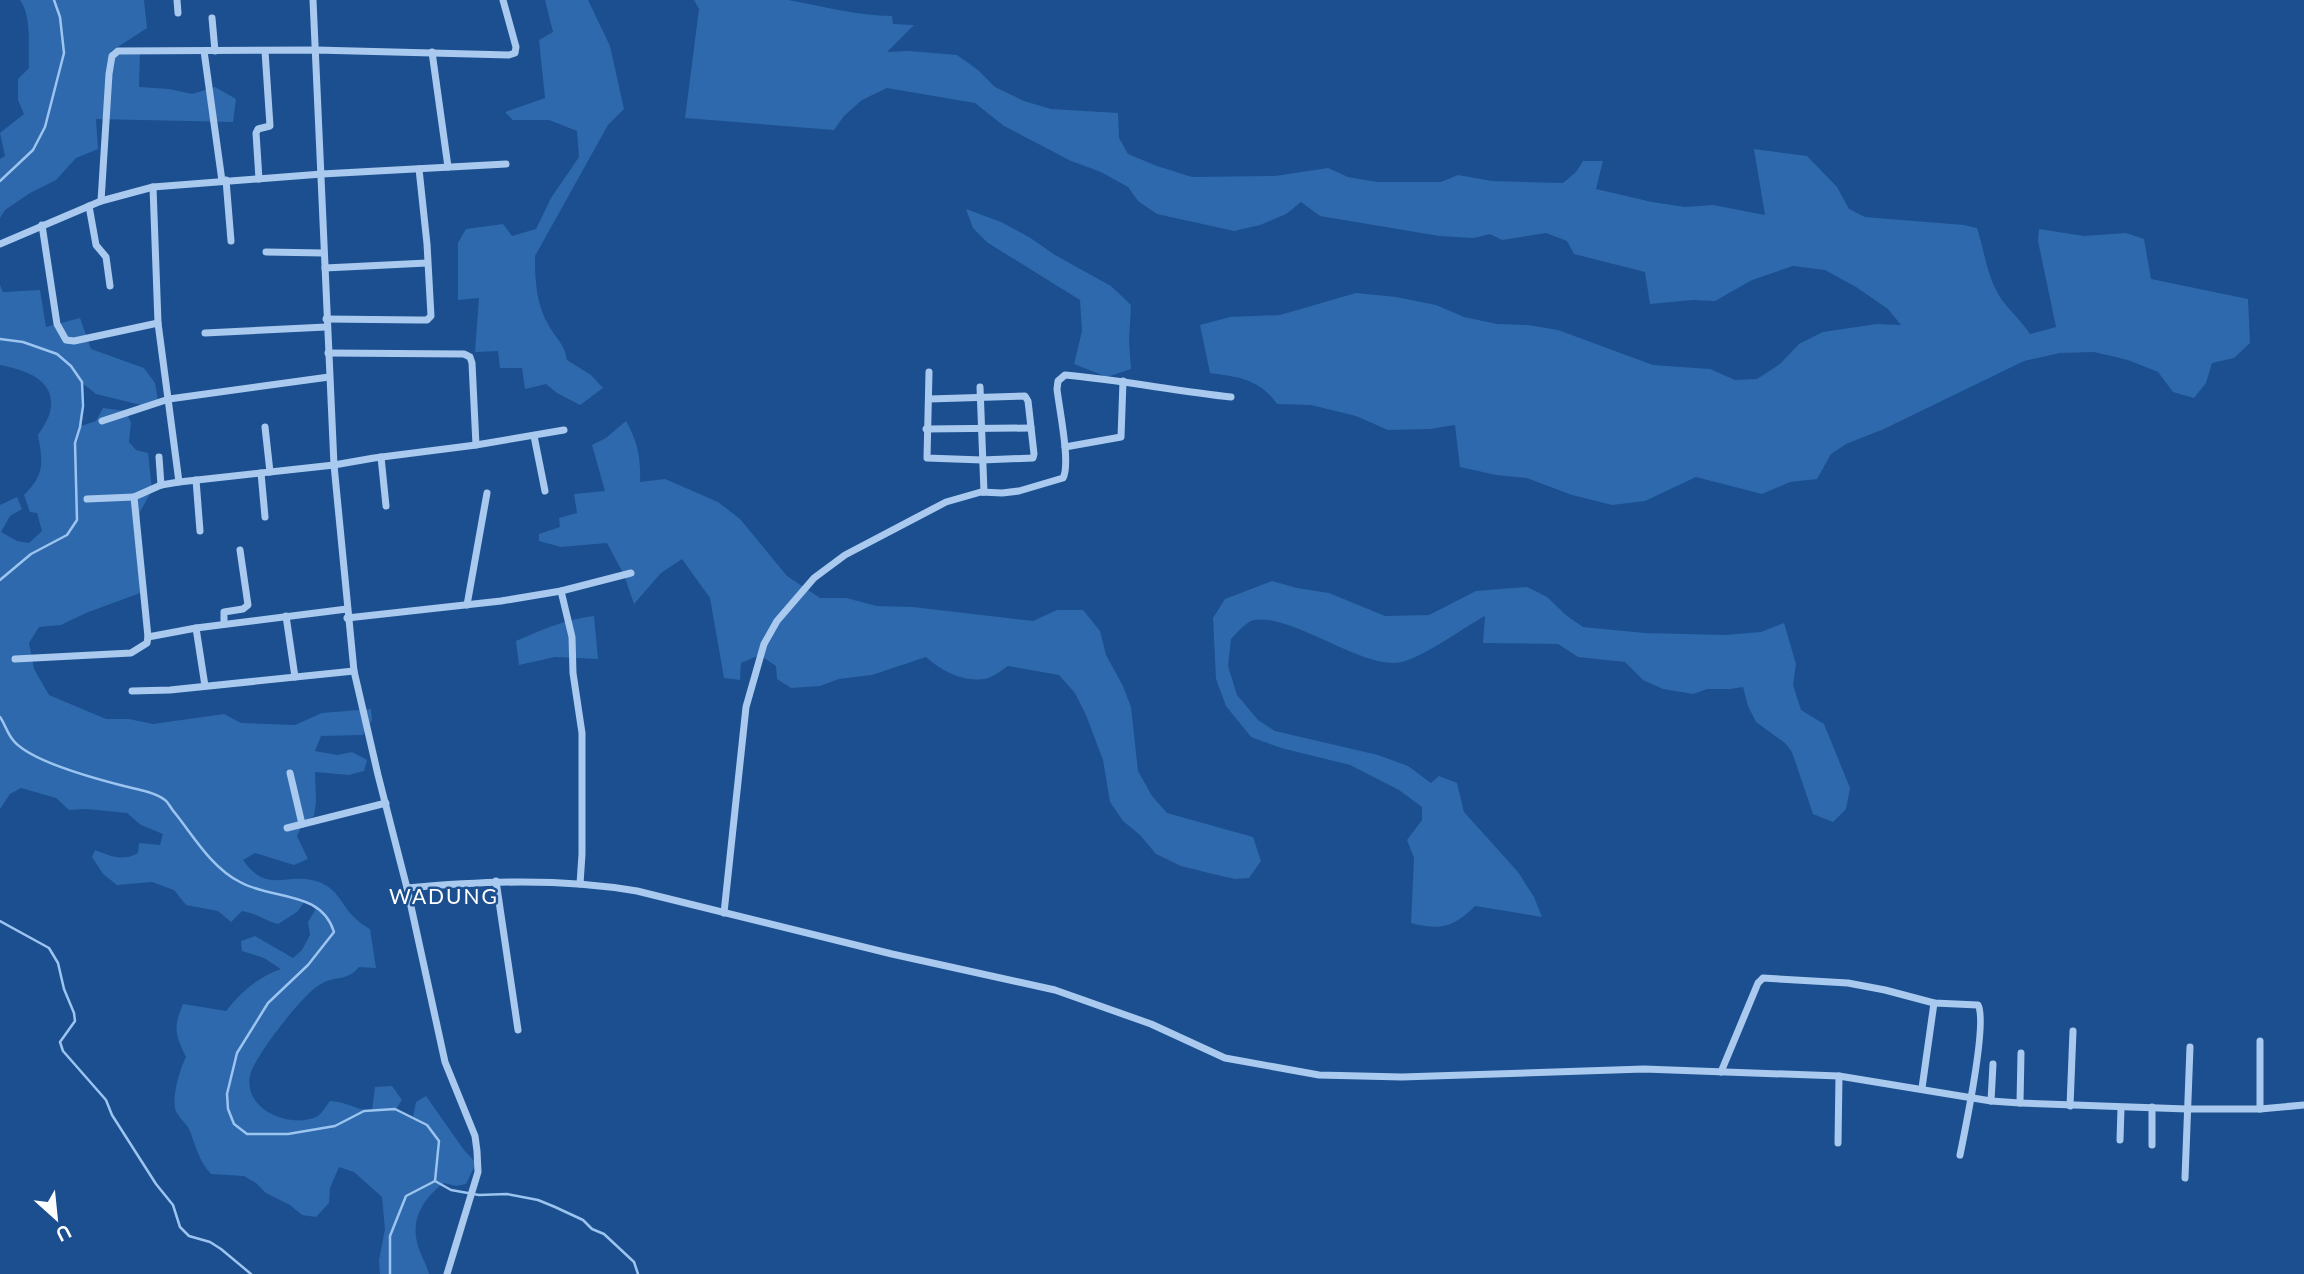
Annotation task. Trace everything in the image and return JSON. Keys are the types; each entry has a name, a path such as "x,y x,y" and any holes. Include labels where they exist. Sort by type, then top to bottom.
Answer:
{"street":[{"path":"177,0 178,13"},
{"path":"313,0 334,465 354,671 407,888 445,1062 475,1136 478,1172 447,1274"},
{"path":"101,201 112,56 118,51 316,50 496,56 515,53 516,47 503,0"},
{"path":"212,18 215,51"},
{"path":"204,51 231,241"},
{"path":"259,179 256,133 258,129 270,126 265,51"},
{"path":"432,52 448,167"},
{"path":"0,244 101,201 153,187 506,164"},
{"path":"205,333 326,323 426,320 431,316 432,309 419,169"},
{"path":"153,187 158,323 179,482"},
{"path":"89,206 96,245 106,257 110,286"},
{"path":"42,225 57,324 66,340 74,341 158,323"},
{"path":"266,252 324,253"},
{"path":"325,268 427,263"},
{"path":"328,353 464,354 470,357 476,445"},
{"path":"929,372 927,458 1032,458 1034,454 1026,396 929,399"},
{"path":"724,914 746,708 764,643 777,621 814,578 845,555 946,502 966,494 1019,491 1063,478 1066,470 1065,447 1056,389 1061,377 1065,375 1231,397"},
{"path":"102,421 169,399 329,377"},
{"path":"1065,447 1121,437 1122,381"},
{"path":"980,387 984,492"},
{"path":"265,427 265,517"},
{"path":"926,429 1031,428"},
{"path":"87,499 134,497 161,485 179,482 334,465 564,430"},
{"path":"534,436 545,491"},
{"path":"159,457 161,485"},
{"path":"381,457 386,506"},
{"path":"197,480 200,531"},
{"path":"467,605 487,493"},
{"path":"15,659 131,653 144,646 148,637 134,497"},
{"path":"224,624 224,611 243,609 248,604 240,550"},
{"path":"148,637 286,616 467,605 561,592 631,573"},
{"path":"561,592 572,637 573,673 582,733 580,884"},
{"path":"286,616 295,677"},
{"path":"197,628 205,686"},
{"path":"132,691 354,671"},
{"path":"290,774 302,824"},
{"path":"287,828 386,803"},
{"path":"496,881 518,1030"},
{"path":"407,888 496,881 548,881 637,891 959,971 1055,990 1151,1024 1225,1058 1319,1075 1381,1078 1644,1069 1839,1076 1991,1101 2070,1106 2260,1109 2304,1105"},
{"path":"1721,1072 1758,983 1763,978 1848,983 1934,1003 1980,1007 1972,1097 1960,1155"},
{"path":"1922,1088 1934,1003"},
{"path":"2070,1106 2073,1031"},
{"path":"2260,1041 2260,1109"},
{"path":"2185,1178 2190,1047"},
{"path":"2020,1103 2021,1053"},
{"path":"1991,1101 1993,1063"},
{"path":"1838,1143 1839,1076"},
{"path":"2152,1107 2152,1145"},
{"path":"2120,1140 2121,1108"}],"shaded area":[{"path":"20,0 144,0 147,28 110,52 140,50 139,87 192,94 215,87 236,99 233,122 96,119 98,149 76,158 56,180 30,193 5,210 0,218 0,159 5,156 0,133 24,114 18,100 18,79 29,68 28,23"},
{"path":"545,0 588,0 610,46 624,109 608,125 535,256 537,292 545,318 562,345 567,360 591,375 603,388 580,405 546,384 525,389 522,368 500,368 498,351 475,352 479,298 458,300 458,243 466,229 503,224 512,236 536,229 551,198 579,157 577,131 549,120 513,120 505,112 545,98 539,40 553,32"},
{"path":"694,0 788,0 853,13 892,16 893,24 914,25 887,52 957,55 995,87 1024,101 1051,109 1118,113 1119,138 1128,154 1192,177 1275,176 1328,168 1348,177 1377,182 1441,182 1458,175 1492,181 1563,183 1576,172 1583,161 1603,161 1596,189 1652,202 1685,207 1713,205 1765,215 1754,149 1807,156 1837,187 1849,209 1865,217 1977,228 1997,293 2030,334 2056,327 2038,241 2039,229 2084,236 2126,233 2144,239 2151,279 2248,299 2250,343 2234,358 2212,363 2206,383 2194,398 2173,392 2158,372 2128,360 2094,352 2060,353 2024,361 1884,429 1846,444 1831,454 1817,479 1790,482 1762,494 1696,477 1645,501 1612,505 1572,495 1527,478 1460,467 1455,425 1430,429 1388,430 1356,416 1311,405 1277,404 1256,384 1210,373 1200,325 1230,317 1280,315 1356,293 1396,297 1436,305 1464,317 1497,324 1558,330 1653,365 1710,369 1735,380 1757,379 1780,364 1799,344 1823,332 1877,324 1901,325 1888,309 1825,270 1793,266 1752,280 1715,301 1650,304 1645,272 1574,254 1567,241 1546,233 1502,240 1490,234 1474,238 1439,236 1320,216 1301,202 1286,214 1260,225 1234,231 1157,214 1138,201 1128,187 1004,126 975,103 887,88 862,100 844,116 834,130 685,118 699,9"},
{"path":"966,209 1001,222 1029,237 1055,255 1111,286 1131,305 1131,369 1107,377 1074,364 1082,331 1080,300 988,243 973,228"},
{"path":"0,285 3,292 40,290 46,327 80,318 91,349 144,368 155,383 159,406 141,405 96,394 82,383 81,426 96,421 103,408 126,411 131,423 129,442 136,450 148,453 152,490 140,512 137,541 140,593 61,625 39,627 29,643 34,669 49,695 106,719 129,719 153,724 224,714 241,723 295,725 322,713 371,709 372,720 363,735 321,736 315,751 337,755 352,752 367,760 364,771 349,775 315,772 314,816 303,823 297,836 308,859 294,865 255,853 243,860 252,870 267,879 312,880 334,891 351,914 370,929 376,968 359,967 346,977 326,981 303,999 255,1063 249,1085 259,1105 280,1118 292,1120 316,1117 330,1101 372,1110 375,1087 392,1086 402,1100 396,1109 413,1117 416,1102 426,1096 476,1163 466,1184 456,1186 444,1183 421,1208 416,1233 429,1274 380,1274 379,1260 385,1229 382,1197 354,1172 339,1167 330,1188 329,1203 316,1217 302,1215 244,1176 211,1174 200,1158 189,1129 176,1111 175,1092 186,1057 177,1031 183,1004 226,1011 250,986 281,969 264,958 242,951 241,941 255,936 293,958 302,950 310,935 308,922 317,907 305,901 297,912 278,924 242,911 231,922 218,911 186,905 174,890 152,882 117,885 103,874 92,857 95,850 122,858 138,853 139,843 160,845 163,834 141,825 127,813 69,810 56,798 21,788 10,794 0,809 0,505 17,497 22,509 10,516 1,532 17,541 29,543 42,531 37,513 30,512 24,495 36,481 41,468 38,435 51,405 47,388 34,376 0,365"},
{"path":"626,421 638,451 640,482 665,479 718,502 740,519 787,576 820,598 846,598 877,606 913,607 1033,621 1057,610 1083,610 1100,631 1106,655 1131,707 1138,771 1152,796 1167,813 1253,837 1261,861 1249,878 1235,879 1181,866 1156,854 1140,835 1123,821 1110,802 1103,760 1086,715 1075,693 1059,675 1008,666 991,677 962,678 926,657 872,675 839,679 820,686 791,688 777,679 776,666 760,655 741,663 740,680 724,678 710,598 682,559 661,573 634,604 624,575 607,543 561,547 539,541 539,534 560,527 559,518 577,513 574,494 605,491 592,445 606,438"},
{"path":"1272,581 1329,593 1385,616 1429,615 1476,591 1527,587 1547,597 1583,627 1645,633 1725,635 1761,632 1784,623 1796,664 1793,685 1801,710 1824,724 1850,788 1846,809 1833,822 1813,814 1792,752 1785,743 1756,722 1743,687 1707,689 1693,694 1663,689 1643,680 1625,662 1578,657 1558,644 1483,643 1485,616 1428,651 1395,663 1360,655 1282,623 1251,621 1231,639 1228,666 1237,695 1258,720 1275,731 1378,755 1408,766 1431,783 1439,776 1457,783 1464,812 1518,872 1534,897 1542,917 1475,906 1460,919 1439,927 1411,923 1414,858 1407,840 1422,820 1422,807 1399,790 1350,765 1281,748 1251,737 1226,706 1216,679 1213,618 1225,599"},
{"path":"594,616 598,659 555,657 519,665 516,641 564,622"}],"waterway":[{"path":"0,181 33,150 45,127 64,53 60,17 54,0"},
{"path":"0,339 23,342 57,354 71,366 82,382 83,406 75,443 77,520 67,535 31,554 0,580"},
{"path":"0,717 13,740 33,755 78,773 160,797 168,803 212,860 230,876 253,888 307,902 328,919 334,932 308,965 268,1003 237,1053 227,1094 228,1109 234,1124 247,1134 288,1134 335,1126 364,1111 395,1109 427,1125 439,1141 435,1181"},
{"path":"0,921 49,948 58,963 75,1021 60,1042 63,1051 106,1100 112,1115 156,1184 173,1205 180,1227 189,1236 210,1242 221,1249 251,1274"},
{"path":"435,1181 451,1190 479,1195 507,1194 538,1200 555,1207 583,1220 592,1229 604,1234 634,1262 638,1274"},
{"path":"390,1274 390,1236 406,1196 435,1181"}],"district":[{"name":"WADUNG","path":"444,895"}]}
